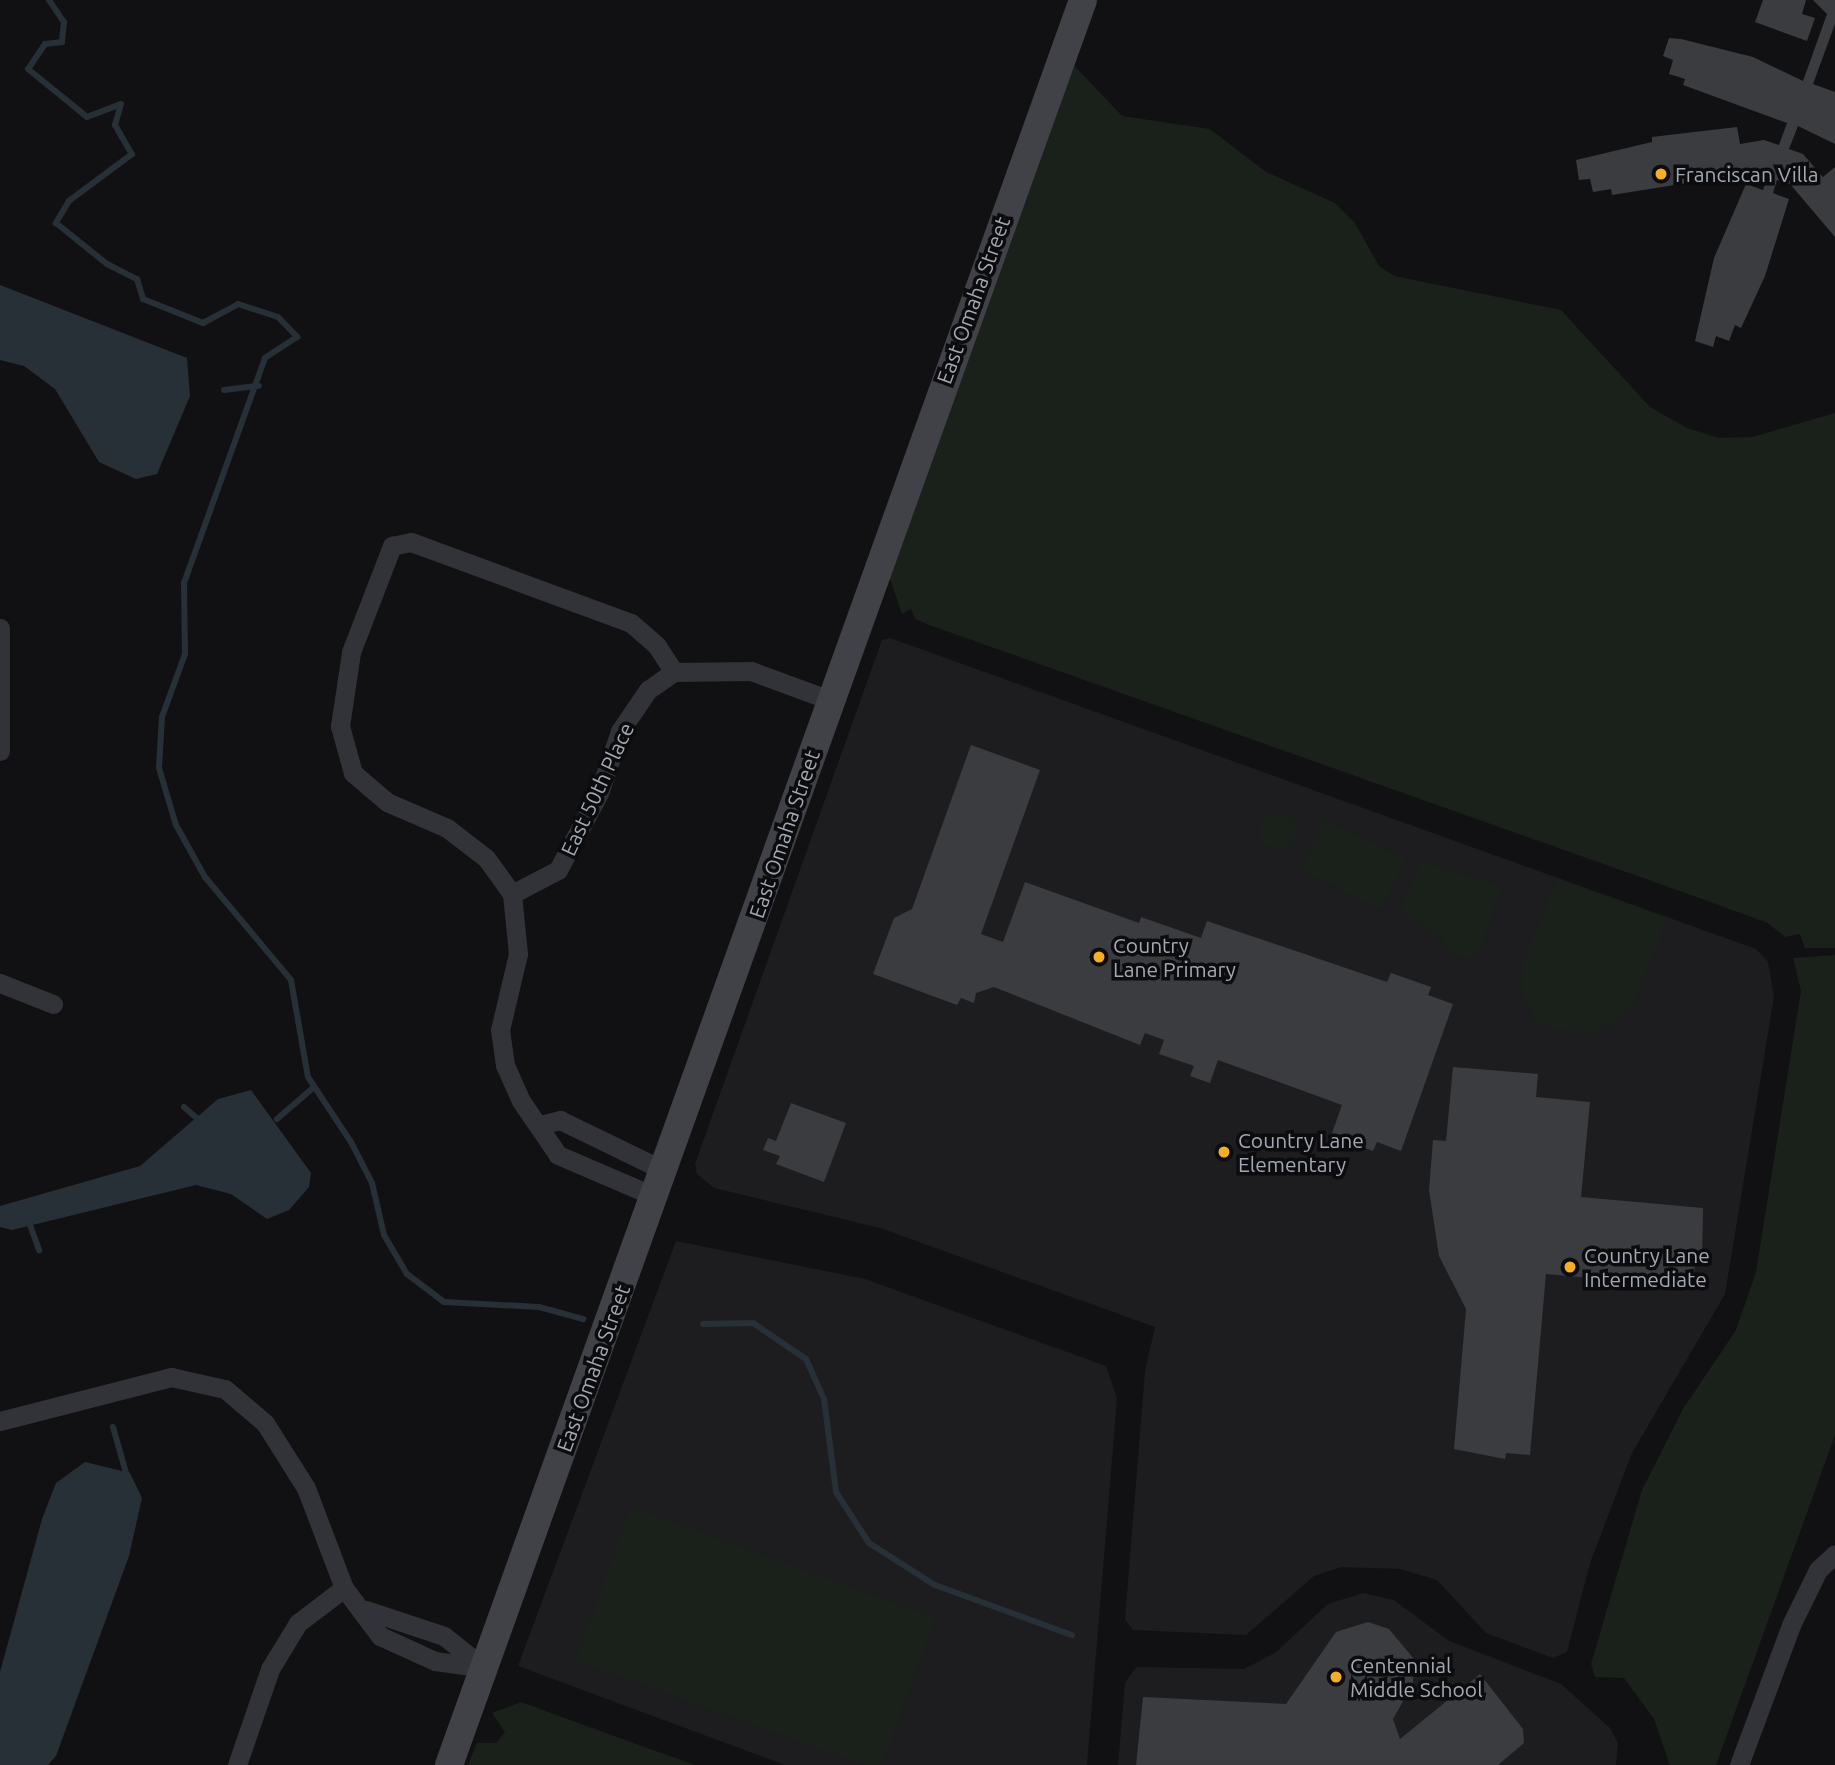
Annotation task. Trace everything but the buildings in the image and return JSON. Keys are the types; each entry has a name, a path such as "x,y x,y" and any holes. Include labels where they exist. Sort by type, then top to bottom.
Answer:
{"main road":[{"name":"East Omaha Street","path":"449,1765 656,1197 830,700 1083,0"}],"street":[{"path":"656,1197 547,1147 540,1125 521,1101 501,1048 501,1017 518,954 512,894 467,843 387,802 352,773 340,726 351,652 392,547 411,542 631,623 657,646 674,672 751,671 830,700"},
{"path":"0,628 0,751"},
{"name":"East 50th Place","path":"512,894 558,870 589,815 620,732 648,690 674,672"},
{"path":"0,983 53,1004"},
{"path":"540,1125 560,1120 665,1171"},
{"path":"575,1161 586,1134"},
{"path":"0,1421 171,1377 225,1389 265,1423 306,1488 344,1588 366,1610 380,1636 397,1647 484,1668"},
{"path":"1739,1765 1791,1625 1818,1570 1835,1554"},
{"path":"237,1765 270,1669 298,1622 344,1588"},
{"path":"366,1610 444,1636 484,1668"}],"shaded area":[{"path":"1071,62 1122,116 1210,129 1266,172 1335,203 1355,223 1379,266 1394,276 1561,310 1650,407 1687,428 1719,438 1752,437 1835,413 1835,948 1805,948 1800,934 1785,937 1768,923 932,626 915,619 911,609 902,614 889,576"},
{"path":"0,285 187,358 190,396 157,474 136,479 99,462 55,389 24,366 0,360"},
{"name":"Country Lane Elementary","path":"890,638 1756,949 1768,962 1774,997 1725,1294 1632,1453 1590,1563 1567,1652 1553,1658 1486,1633 1437,1580 1400,1569 1341,1567 1314,1576 1246,1635 1133,1630 1125,1619 1145,1371 1155,1327 880,1228 714,1188 697,1174 695,1164 882,640"},
{"path":"1278,813 1291,818 1296,831 1291,844 1278,849 1265,844 1260,831 1265,818"},
{"path":"1325,820 1406,859 1381,910 1300,870"},
{"path":"1420,862 1501,886 1482,945 1470,959 1452,954 1443,939 1401,911"},
{"path":"1557,879 1668,918 1631,1008 1596,1034 1548,1028 1534,1018 1521,991 1522,966"},
{"path":"1835,955 1835,1435 1716,1765 1670,1765 1654,1719 1624,1678 1595,1677 1591,1664 1642,1490 1683,1409 1736,1330 1756,1272 1801,991 1793,958"},
{"path":"251,1090 311,1173 309,1187 289,1210 267,1219 231,1194 196,1185 12,1230 0,1227 0,1206 140,1166 218,1099"},
{"path":"676,1241 865,1279 1106,1366 1117,1398 1087,1765 785,1765 518,1666"},
{"path":"85,1462 130,1473 142,1498 129,1556 56,1756 48,1765 0,1765 0,1672 42,1519 56,1483"},
{"path":"631,1507 935,1618 882,1765 863,1765 575,1660"},
{"name":"Centennial Middle School","path":"1363,1593 1394,1600 1449,1641 1561,1684 1610,1728 1618,1743 1616,1765 1118,1765 1125,1683 1136,1667 1244,1669 1275,1653 1328,1604"},
{"path":"521,1702 695,1765 468,1765 477,1743 496,1743 505,1732 492,1713"}],"waterway":[{"path":"49,0 64,22 62,42 45,44 28,69 87,117 121,104 115,125 132,154 69,201 56,223 107,264 137,279 143,299 203,323 238,304 278,317 297,337 265,358 184,583 185,654 162,717 159,768 176,825 205,877 291,980 308,1077 351,1142 372,1183 384,1235 407,1274 444,1302 539,1307 583,1319"},
{"path":"224,390 259,386"},
{"path":"277,1119 314,1087"},
{"path":"184,1107 198,1119"},
{"path":"30,1225 39,1250"},
{"path":"703,1324 753,1323 806,1359 824,1399 836,1492 869,1543 935,1585 1072,1635"},
{"path":"113,1427 126,1473"}],"place":[{"name":"Franciscan Villa","path":"1661,174"},
{"name":"Country Lane Primary","path":"1099,957"},
{"name":"Country Lane Elementary","path":"1224,1152"},
{"name":"Country Lane Intermediate","path":"1570,1267"},
{"name":"Centennial Middle School","path":"1336,1677"}]}
